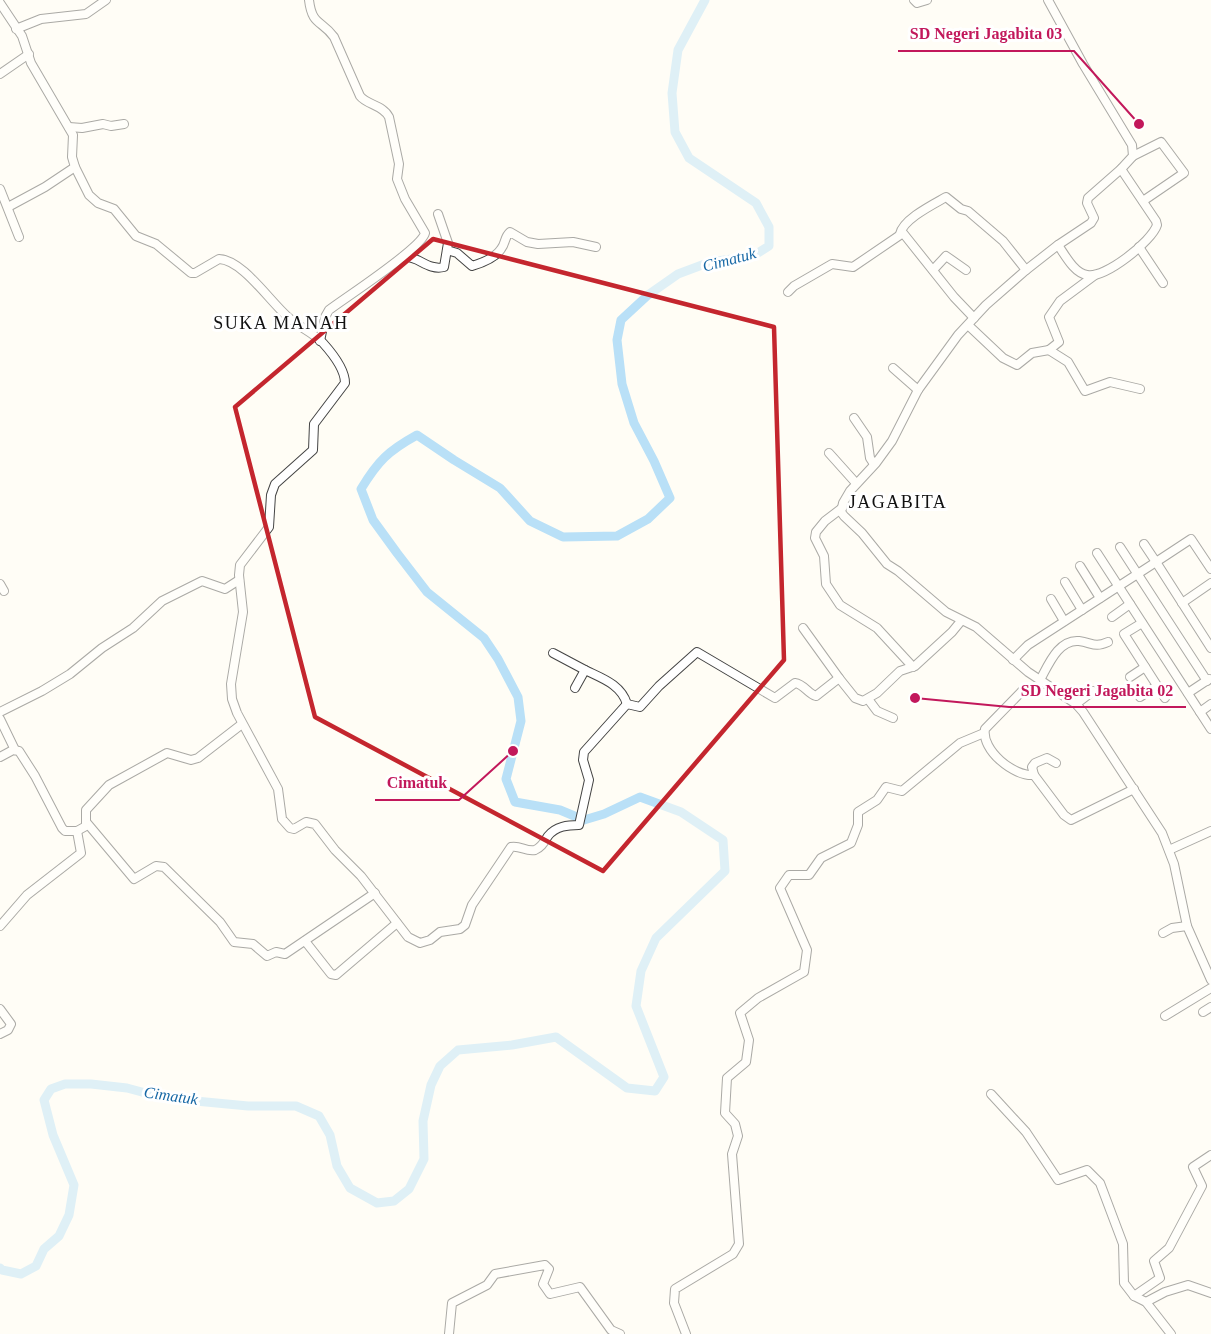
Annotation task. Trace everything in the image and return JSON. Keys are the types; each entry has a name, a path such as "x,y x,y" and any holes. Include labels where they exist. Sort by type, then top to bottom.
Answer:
{"street":[{"path":"16,28 40,19 86,14 106,0"},
{"path":"309,0 316,21 334,37 360,96 363,100 386,112 389,117 399,164 397,179 405,199 425,233 423,239 403,256 328,310 320,340"},
{"path":"914,0 920,3 927,0"},
{"path":"1048,0 1132,146 1133,156"},
{"path":"0,1 26,44 36,70 74,137 72,157 75,167 94,200 114,209 136,236 156,244 191,273 219,259 231,262 250,277 287,317 320,340 343,372 345,383 314,424 311,454 275,484 271,495 269,527 240,565 239,580 243,612 231,692 242,724 278,789 281,815 285,823 294,829 306,822 315,824 335,850 375,893 408,937 420,943 445,931 460,929 465,925 472,905 511,847 538,849 556,830 563,826 579,825 589,780 583,755 627,704"},
{"path":"0,74 29,54"},
{"path":"69,127 82,128 103,123 109,126 124,124"},
{"path":"1143,201 1184,172 1161,142 1133,156 1121,170 1088,198 1087,203 1094,218 1091,223 1026,270 974,318 941,357 918,390 892,441 874,464 855,482 842,508 843,516 862,533 882,561 898,571 946,612 976,627 1013,660 1076,704 1100,736 1162,833 1174,864 1187,926 1211,980"},
{"path":"8,207 75,167"},
{"path":"968,325 1003,358 1017,365 1032,353 1049,350 1059,342 1049,317 1060,302 1095,275 1120,262 1139,247 1157,226 1121,170"},
{"path":"0,189 19,237"},
{"path":"788,292 794,286 832,264 853,267 900,234 901,229 917,214 946,197 968,211 1003,241 1026,270"},
{"path":"403,256 412,257 425,265 439,269 445,266 448,243 438,214"},
{"path":"447,250 457,253 472,266 496,255 502,249 506,236 510,232 527,242 538,244 573,242 596,247"},
{"path":"900,234 904,234 974,318"},
{"path":"1058,245 1084,275 1095,275"},
{"path":"1139,247 1163,283"},
{"path":"933,270 946,256 966,270"},
{"path":"1049,350 1068,362 1085,391 1110,382 1140,389"},
{"path":"893,368 918,390"},
{"path":"854,418 867,437 870,458 874,464"},
{"path":"829,453 855,482"},
{"path":"842,508 825,521 816,532 815,538 824,556 826,584 840,605 877,628 913,667"},
{"path":"1013,660 1028,645 1191,539 1211,569"},
{"path":"1144,544 1211,648"},
{"path":"1119,547 1209,679 1188,693"},
{"path":"1097,553 1211,729"},
{"path":"1080,566 1100,598"},
{"path":"0,712 42,692 70,674 102,648 133,628 156,606 176,593 202,581 225,589 239,580"},
{"path":"1065,582 1082,610"},
{"path":"1182,603 1211,584"},
{"path":"1051,599 1064,621"},
{"path":"1112,617 1130,604"},
{"path":"803,628 858,701 868,699 896,673 913,667 961,621"},
{"path":"1142,622 1124,634 1165,698"},
{"path":"1040,680 1052,658 1065,644 1078,641 1096,646 1108,642"},
{"path":"627,704 640,707 659,686 699,652 775,698 795,682 816,696 839,678"},
{"path":"553,653 617,687 625,697 627,704"},
{"path":"1130,677 1145,667"},
{"path":"574,688 585,670"},
{"path":"1140,696 1157,686"},
{"path":"686,1334 674,1303 675,1289 733,1254 739,1244 732,1154 738,1136 735,1124 725,1113 728,1078 746,1062 749,1040 740,1013 759,998 804,972 807,950 780,888 789,875 808,875 821,858 851,843 858,825 858,812 877,800 885,787 902,791 960,743 984,733 993,720 1025,688"},
{"path":"1076,704 1093,691"},
{"path":"868,699 880,714 893,718"},
{"path":"1200,712 1211,704"},
{"path":"0,719 15,750 19,751 35,776 62,828 69,832 77,831 87,823"},
{"path":"242,724 198,758 191,760 167,753 113,782 86,810 87,823 134,879 156,866 164,867 220,922 236,944 253,944 265,956 276,952 285,954 375,893"},
{"path":"984,733 1000,761 1020,774 1034,775"},
{"path":"0,757 15,750"},
{"path":"1056,763 1047,758 1035,762 1032,767 1034,775 1064,815 1071,820 1134,789"},
{"path":"0,926 27,895 81,853 77,831"},
{"path":"1169,850 1211,831"},
{"path":"305,941 333,975 397,923"},
{"path":"1163,933 1172,928 1187,926"},
{"path":"1165,1016 1211,988"},
{"path":"1203,1012 1211,1007"},
{"path":"0,1009 11,1024 8,1030 0,1034"},
{"path":"991,1094 1026,1132 1058,1180 1087,1170 1100,1183 1123,1244 1124,1283 1134,1296 1146,1302 1171,1334"},
{"path":"1134,1296 1160,1278 1154,1261 1169,1248 1202,1186 1193,1167 1211,1155"},
{"path":"449,1334 452,1303 487,1285 495,1274 545,1265 549,1269 543,1284 550,1294 580,1287 611,1330 620,1334"},
{"path":"1146,1302 1165,1292 1188,1285 1211,1293"}],"highlighted area":[{"path":"433,239 774,327 784,660 603,871 315,717 235,407"}],"waterway":[{"name":"Cimatuk","path":"0,1268 21,1274 36,1266 44,1249 59,1236 69,1215 74,1185 53,1135 44,1100 51,1089 65,1084 127,1088 164,1098 248,1106 296,1106 319,1116 330,1135 337,1166 350,1188 377,1203 394,1201 409,1189 424,1159 423,1121 431,1085 440,1066 458,1050 512,1045 556,1037 627,1088 655,1091 664,1077 636,1006 641,971 656,938 725,871 723,840 681,812 640,797 604,814 584,820 560,810 515,802 506,779 521,721 518,697 484,638 427,592 397,553 373,520 361,489 384,458 398,446 417,435 500,488 530,521 563,537 617,536 648,519 670,498 634,423 622,384 617,340 621,320 648,295 678,274 710,262 753,256 769,246 769,227 756,203 689,158 675,132 672,93 678,50 705,0"}],"place":[{"name":"SD Negeri Jagabita 03","path":"1139,124"},
{"name":"SD Negeri Jagabita 02","path":"915,698"},
{"name":"Cimatuk","path":"513,751"}],"district":[{"name":"SUKA MANAH","path":"281,323"},
{"name":"JAGABITA","path":"898,502"}]}
